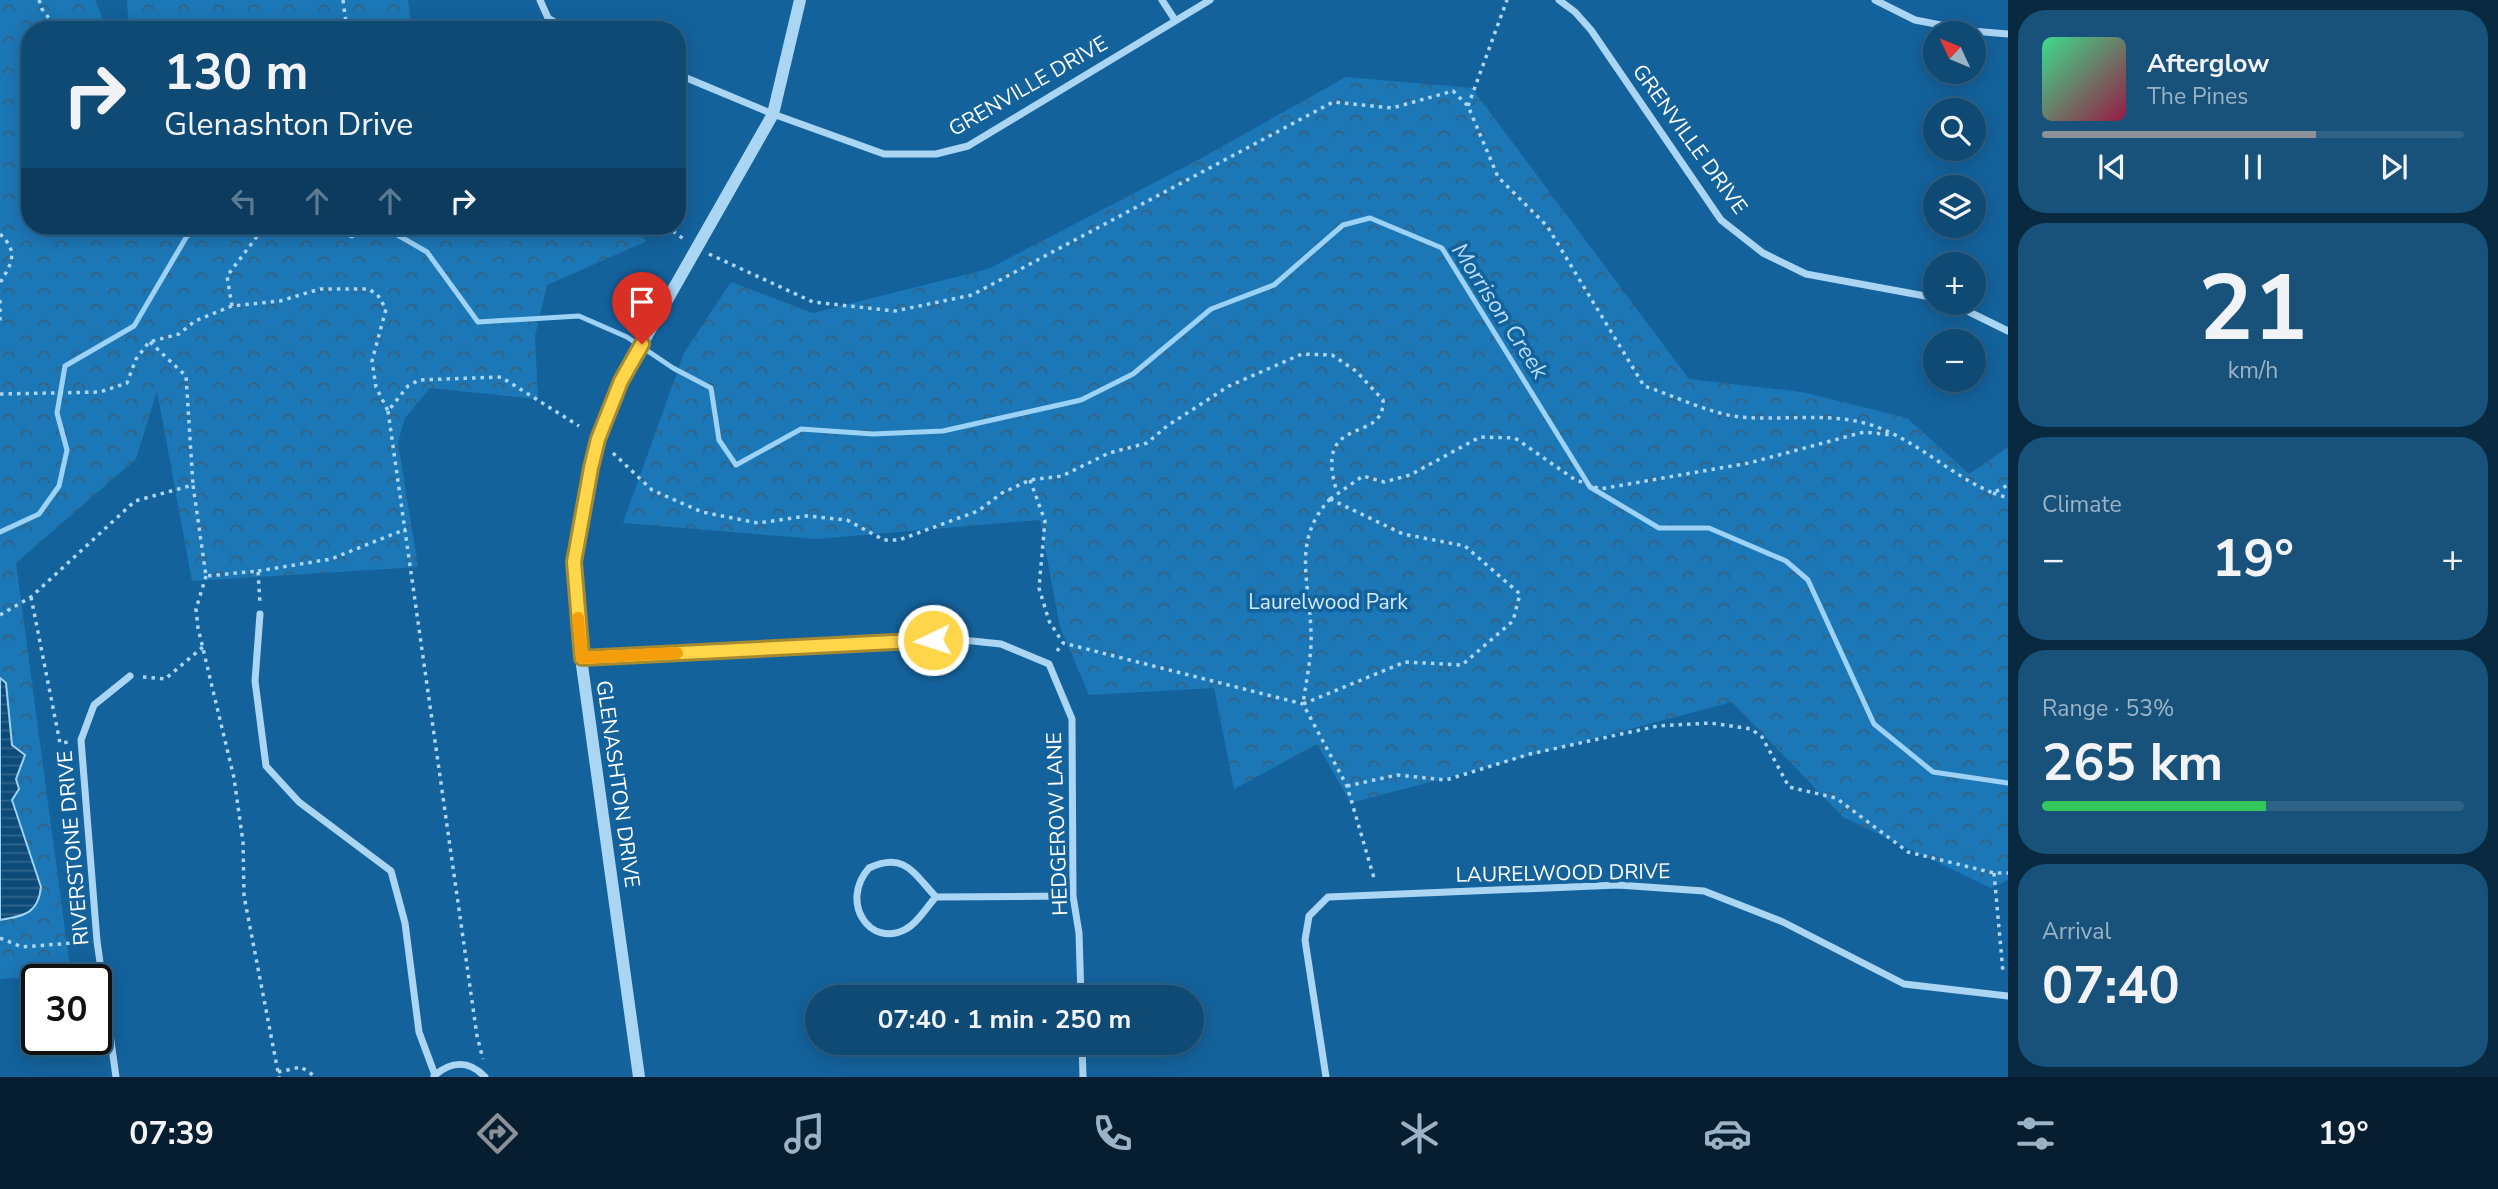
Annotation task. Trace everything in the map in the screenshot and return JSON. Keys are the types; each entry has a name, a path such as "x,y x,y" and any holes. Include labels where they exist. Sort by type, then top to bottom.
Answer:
{"street":[{"path":"540,0 548,18 553,21"},
{"name":"GLENASHTON DRIVE","path":"639,1077 582,658 574,562 598,439 621,381 773,114 800,0"},
{"path":"1161,0 1175,20"},
{"name":"GRENVILLE DRIVE","path":"686,78 773,114 884,154 936,154 968,146 1210,0"},
{"name":"GRENVILLE DRIVE","path":"1559,0 1575,12 1591,30 1721,220 1763,253 1806,274 1923,296"},
{"path":"1875,0 1916,20 2008,34"},
{"path":"1975,315 2008,331"},
{"path":"260,614 255,681 266,766 299,802 391,871 405,923 419,1032 434,1076 447,1066 460,1063 477,1068 485,1077"},
{"name":"HEDGEROW LANE","path":"582,658 953,639 1002,645 1049,664 1072,719 1073,896 1079,933 1080,985"},
{"name":"RIVERSTONE DRIVE","path":"116,1077 97,941 81,740 94,705 130,676"},
{"path":"936,897 907,865 894,862 869,868 855,890 860,916 869,925 894,933 906,929 936,897 1073,896"},
{"name":"LAURELWOOD DRIVE","path":"1326,1077 1306,940 1309,916 1328,897 1618,885 1704,891 1783,922 1904,984 2008,996"},
{"path":"1082,1055 1083,1077"}],"path":[{"path":"40,0 42,9 51,21"},
{"path":"343,0 346,21"},
{"path":"1468,106 1507,0"},
{"path":"678,235 697,249 813,302 895,311 972,295 1333,102 1392,108 1453,91 1468,106 1498,177 1547,226 1644,386 1738,417 1798,416 1866,423 1898,435 1923,449 1968,482 2008,498"},
{"path":"0,234 12,246 13,261 0,283"},
{"path":"232,306 227,276 258,235"},
{"path":"0,394 100,392 127,383 136,359 149,342 179,334 195,321 232,306 280,301 320,289 368,289 377,294 386,309 386,318 375,346 373,375 388,411 477,1036 485,1068"},
{"path":"0,300 0,325"},
{"path":"149,342 186,376 193,485 206,576 196,609 234,778 243,842 244,896 278,1075 301,1067 316,1077"},
{"path":"612,453 652,490 702,512 758,523 807,516 847,520 884,540 899,540 978,511 1002,493 1030,480 1062,476 1109,453 1147,443 1167,426 1229,386 1288,358 1318,353 1332,355 1356,371 1383,400 1384,409 1374,424 1351,431 1336,442 1331,464 1337,492"},
{"path":"388,411 408,386 419,380 490,375 508,380 579,426"},
{"path":"1374,878 1347,786 1303,704 1311,636 1305,542 1313,517 1337,492 1349,488 1363,476 1384,482 1410,475 1480,437 1493,435 1515,438 1574,480 1600,489 1749,463 1864,432 1898,435"},
{"path":"1030,480 1045,521 1039,589 1049,621 1063,643 1303,704 1405,662 1462,665 1513,621 1520,594 1465,546 1403,534 1330,499"},
{"path":"0,615 31,597 135,501 193,485"},
{"path":"1993,493 2008,485"},
{"path":"206,576 331,559 406,528"},
{"path":"258,571 260,614"},
{"path":"31,597 60,743 81,740"},
{"path":"1057,651 1063,643"},
{"path":"130,676 165,679 203,647"},
{"path":"1347,786 1396,775 1446,780 1530,754 1658,726 1734,725 1751,729 1762,737 1789,787 1836,798 1908,852 1994,873 2008,873"},
{"path":"1994,873 2003,972"},
{"path":"0,938 22,947 97,941"}],"green space":[{"path":"0,0 95,0 103,21 21,21 21,235 639,235 647,241 547,285 535,336 538,399 430,388 405,418 398,442 418,567 192,581 157,391 136,459 16,563 70,964 21,964 21,978 0,979"},
{"path":"127,0 408,0 411,21 128,21"},
{"name":"Laurelwood Park","path":"1346,77 1472,88 1689,379 1802,392 1907,418 1969,474 2008,447 2008,880 1991,888 1843,817 1732,702 1351,803 1317,744 1234,789 1214,688 1089,695 1060,627 1040,520 817,539 623,523 684,353 731,282 813,313 988,269 1198,160"}],"shaded area":[{"path":"0,678 6,683 12,745 25,755 16,779 19,789 12,800 41,887 33,908 23,915 0,920"}],"waterway":[{"name":"Morrison Creek","path":"398,235 427,252 478,322 579,316 627,337 673,368 711,388 719,440 736,465 801,429 873,434 943,431 1081,400 1133,374 1211,309 1274,285 1343,225 1370,218 1442,248 1590,487 1659,528 1709,528 1786,561 1808,580 1874,724 1933,772 2008,783"},
{"name":"Morrison Creek","path":"0,532 39,514 59,486 67,450 57,413 65,366 134,326 189,235"},
{"name":"Morrison Creek","path":"350,235 354,235"}],"slow traffic":[{"path":"578,618 582,658 677,653"}],"route":[{"path":"642,344 621,381 598,439 591,468 574,562 582,658 933,640"}]}
